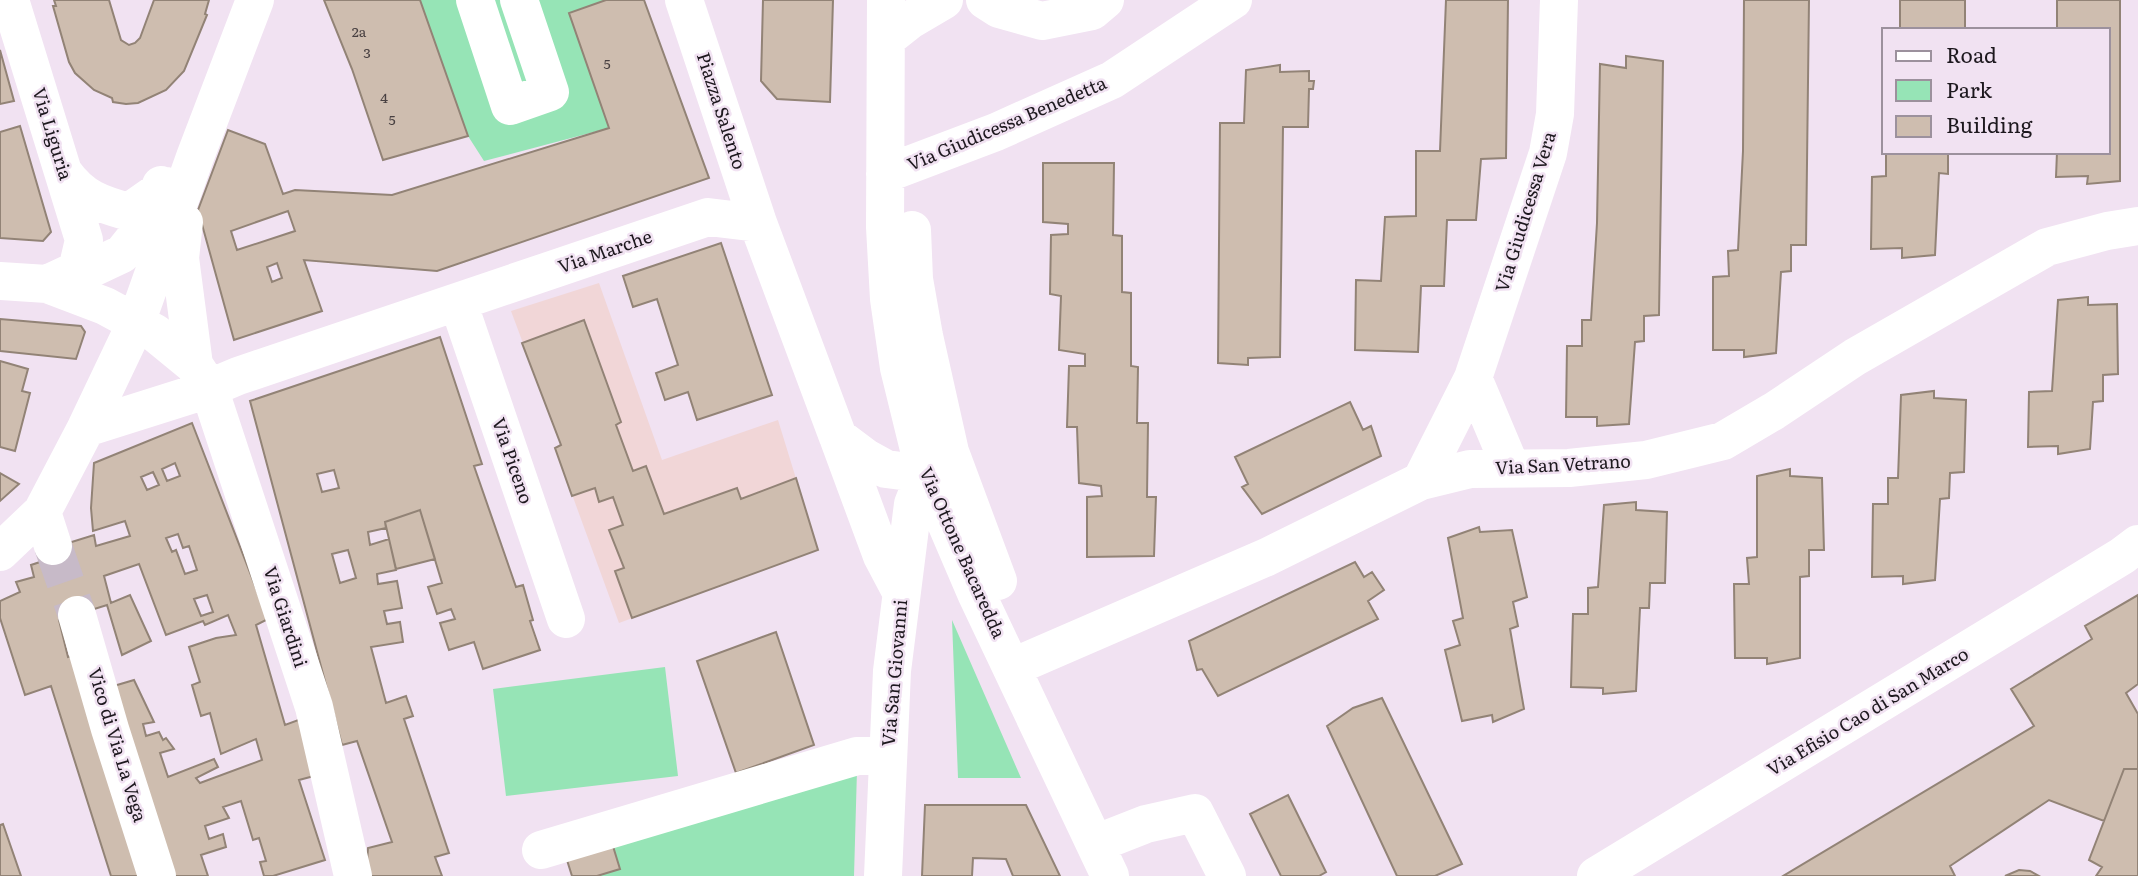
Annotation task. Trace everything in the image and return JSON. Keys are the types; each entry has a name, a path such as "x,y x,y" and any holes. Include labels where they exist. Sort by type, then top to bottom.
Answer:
{"street":[{"name":"Via Liguria","path":"10,0 84,240 62,277"},
{"path":"0,552 47,529 86,428 136,323 174,183 230,0"},
{"path":"0,281 62,277 88,270 122,254 174,183 229,69 255,0"},
{"path":"475,0 510,106 550,92 525,1"},
{"name":"Piazza Salento","path":"684,0 758,223"},
{"path":"898,15 944,0"},
{"path":"985,0 999,9 1042,21 1093,11 1105,0"},
{"name":"Via Giudicessa Benedetta","path":"896,170 996,132 1112,80 1233,0"},
{"name":"Via Giudicessa Vera","path":"1421,481 1473,378 1548,153 1556,103 1559,0"},
{"name":"Via Ottone Bacaredda","path":"898,15 896,170 924,336 950,452 1021,664 1106,852 1132,876"},
{"name":"Via Ottone Bacaredda","path":"896,170 885,227 892,322 899,369 925,474 976,593 1021,664"},
{"path":"64,173 72,184 96,203 129,212 174,183"},
{"name":"Via Giardini","path":"174,183 180,258 314,707 352,876"},
{"name":"Via Marche","path":"86,428 214,377 458,302 708,217 758,223"},
{"path":"758,223 882,556 901,592"},
{"name":"Via San Vetrano","path":"1021,664 1267,557 1421,481 1469,469 1569,468 1647,460 1723,441 1855,357 2047,247 2138,226"},
{"path":"62,277 105,306 155,333 214,377"},
{"name":"Via Piceno","path":"458,302 566,619"},
{"path":"1473,378 1511,468"},
{"path":"838,437 886,469 925,474"},
{"name":"Via San Giovanni","path":"883,876 892,670 913,504 925,474"},
{"name":"Via Efisio Cao di San Marco","path":"1596,876 2138,544"},
{"name":"Vico di Via La Vega","path":"77,615 110,729 158,876"},
{"path":"541,850 857,756 888,754"},
{"path":"1106,852 1146,824 1195,813 1227,876"}],"shaded area":[{"path":"599,283 662,460 778,420 818,550 619,623 555,448 561,445 511,311"}],"green space":[{"path":"420,0 607,0 609,128 484,161 468,136"},
{"path":"952,620 1021,778 958,778"},
{"path":"665,667 678,776 506,796 493,689"},
{"path":"857,770 854,876 572,876 566,857"}],"building":[{"path":"54,0 109,0 121,40 129,45 140,38 154,0 209,0 205,14 207,15 184,71 166,90 138,103 126,104 113,102 112,98 94,90 75,73 69,62 53,6 56,6"},
{"path":"324,0 420,0 468,136 383,160 352,69"},
{"path":"606,0 644,0 709,178 437,271 304,260 322,311 234,340 198,210 228,130 265,144 283,194 295,190 392,195 609,128 569,13","holes":["288,211 295,231 237,250 231,231","277,263 282,278 272,282 267,267"]},
{"path":"763,0 833,0 830,102 777,99 761,81"},
{"path":"1446,0 1508,0 1506,158 1481,159 1476,220 1447,220 1444,286 1421,286 1418,352 1355,350 1356,280 1381,281 1385,217 1416,216 1416,151 1440,151"},
{"path":"1744,0 1809,0 1806,245 1791,245 1791,271 1781,272 1776,353 1744,357 1744,350 1713,350 1713,277 1729,276 1728,251 1738,250 1743,151"},
{"path":"1900,0 1965,0 1965,28 1900,28"},
{"path":"2057,0 2120,0 2120,181 2087,184 2088,176 2056,177 2057,154 2110,154 2110,28 2057,28"},
{"path":"0,50 14,101 0,104"},
{"path":"1626,56 1663,61 1659,315 1644,316 1644,341 1635,342 1629,424 1597,426 1597,417 1566,417 1567,346 1582,346 1582,320 1591,320 1597,223 1600,64 1626,68"},
{"path":"1280,65 1280,72 1309,71 1309,81 1314,81 1313,89 1309,89 1308,127 1283,127 1280,357 1248,358 1248,365 1218,363 1220,123 1244,123 1246,70"},
{"path":"20,126 51,232 43,241 0,238 0,132"},
{"path":"1886,154 1948,154 1948,174 1939,173 1935,255 1902,258 1902,248 1871,249 1872,177 1886,176"},
{"path":"1043,163 1114,163 1113,235 1122,236 1122,292 1131,293 1131,366 1138,367 1137,423 1148,423 1147,497 1156,497 1154,556 1087,557 1087,497 1102,496 1101,486 1079,483 1077,427 1067,427 1069,366 1085,366 1085,354 1059,350 1061,296 1050,294 1051,235 1068,234 1068,224 1043,222"},
{"path":"721,243 772,395 697,420 688,392 665,400 656,373 678,365 657,299 633,307 623,276"},
{"path":"2088,297 2088,305 2117,304 2118,374 2103,375 2103,401 2093,402 2090,449 2058,454 2058,446 2028,447 2029,392 2052,391 2058,300"},
{"path":"0,319 81,326 85,332 76,359 0,351"},
{"path":"584,320 621,422 616,425 633,471 646,466 664,514 737,488 741,499 796,478 818,550 632,618 615,571 624,568 609,530 623,525 613,497 599,502 595,488 572,496 555,448 561,445 522,343"},
{"path":"440,337 482,464 474,466 516,587 523,585 533,620 530,621 540,650 483,669 474,642 449,650 440,623 455,619 451,609 437,614 428,587 442,583 420,510 385,522 386,528 368,532 370,545 389,539 396,570 377,574 378,584 397,581 402,608 384,611 387,624 400,622 403,642 371,647 386,703 406,696 413,716 404,719 449,853 435,857 442,876 366,876 368,848 392,842 357,741 342,745 250,401","holes":["334,470 339,488 322,492 317,474","348,550 356,578 340,583 332,554"]},
{"path":"0,361 28,369 22,391 30,393 15,451 0,447"},
{"path":"1934,391 1934,398 1966,400 1964,472 1950,473 1949,498 1940,499 1935,580 1903,584 1903,576 1872,577 1873,504 1888,504 1888,478 1898,478 1901,395"},
{"path":"1350,402 1363,430 1371,426 1381,456 1262,514 1242,487 1248,484 1235,457"},
{"path":"192,423 268,619 256,625 285,725 301,719 314,776 299,780 325,860 273,876 264,876 260,862 266,861 259,838 253,840 241,801 223,807 229,818 205,826 209,839 223,834 226,847 201,855 208,876 169,876 107,688 134,680 154,722 143,724 146,736 159,732 163,740 166,738 174,749 160,753 168,777 214,759 218,767 196,778 200,783 262,760 256,739 221,754 210,713 201,716 192,685 200,682 189,647 236,635 228,615 205,625 203,621 166,635 139,564 104,576 111,603 130,595 151,641 122,655 107,605 59,620 68,657 76,655 146,876 111,876 51,686 25,695 0,618 0,601 20,592 16,582 34,577 31,565 49,559 46,550 94,535 96,546 130,536 125,521 93,531 91,508 94,463","holes":["175,463 180,476 167,481 162,469","153,472 159,485 147,490 141,477","178,534 183,548 189,546 197,570 185,574 176,550 172,552 166,538","207,595 213,612 201,616 194,599"]},
{"path":"1790,469 1790,476 1822,478 1824,550 1809,550 1809,576 1800,577 1800,658 1767,664 1767,658 1735,658 1734,584 1749,584 1747,558 1757,557 1757,476"},
{"path":"0,473 19,484 0,501"},
{"path":"1636,502 1636,510 1667,512 1665,583 1650,583 1649,608 1640,608 1636,691 1603,694 1603,688 1571,687 1573,614 1588,614 1588,588 1598,587 1604,505"},
{"path":"420,510 435,559 396,569 385,522"},
{"path":"1479,527 1480,532 1512,530 1527,597 1513,602 1518,626 1510,629 1524,709 1493,722 1492,715 1462,721 1445,650 1460,645 1453,621 1463,618 1448,538"},
{"path":"1355,562 1364,577 1372,572 1384,590 1368,601 1378,619 1218,696 1202,669 1197,670 1189,641"},
{"path":"2138,595 2138,684 2126,693 2138,714 2138,769 2124,769 2104,821 2049,800 1950,866 1955,876 1783,876 2034,726 2011,689 2092,639 2085,626"},
{"path":"776,632 814,745 736,773 697,661"},
{"path":"1382,698 1462,864 1435,876 1397,876 1327,726 1353,708"},
{"path":"2124,769 2138,769 2138,876 2096,876 2102,867 2089,860"},
{"path":"1288,795 1326,872 1319,876 1281,876 1250,814"},
{"path":"925,805 1026,805 1060,876 1013,876 1006,859 973,858 972,876 922,876"},
{"path":"3,824 21,876 0,876 0,825"},
{"path":"612,843 620,869 597,876 572,876 566,857"},
{"path":"2019,870 2030,871 2039,876 2005,876"}],"tunnel":[{"path":"53,546 77,615"}]}
